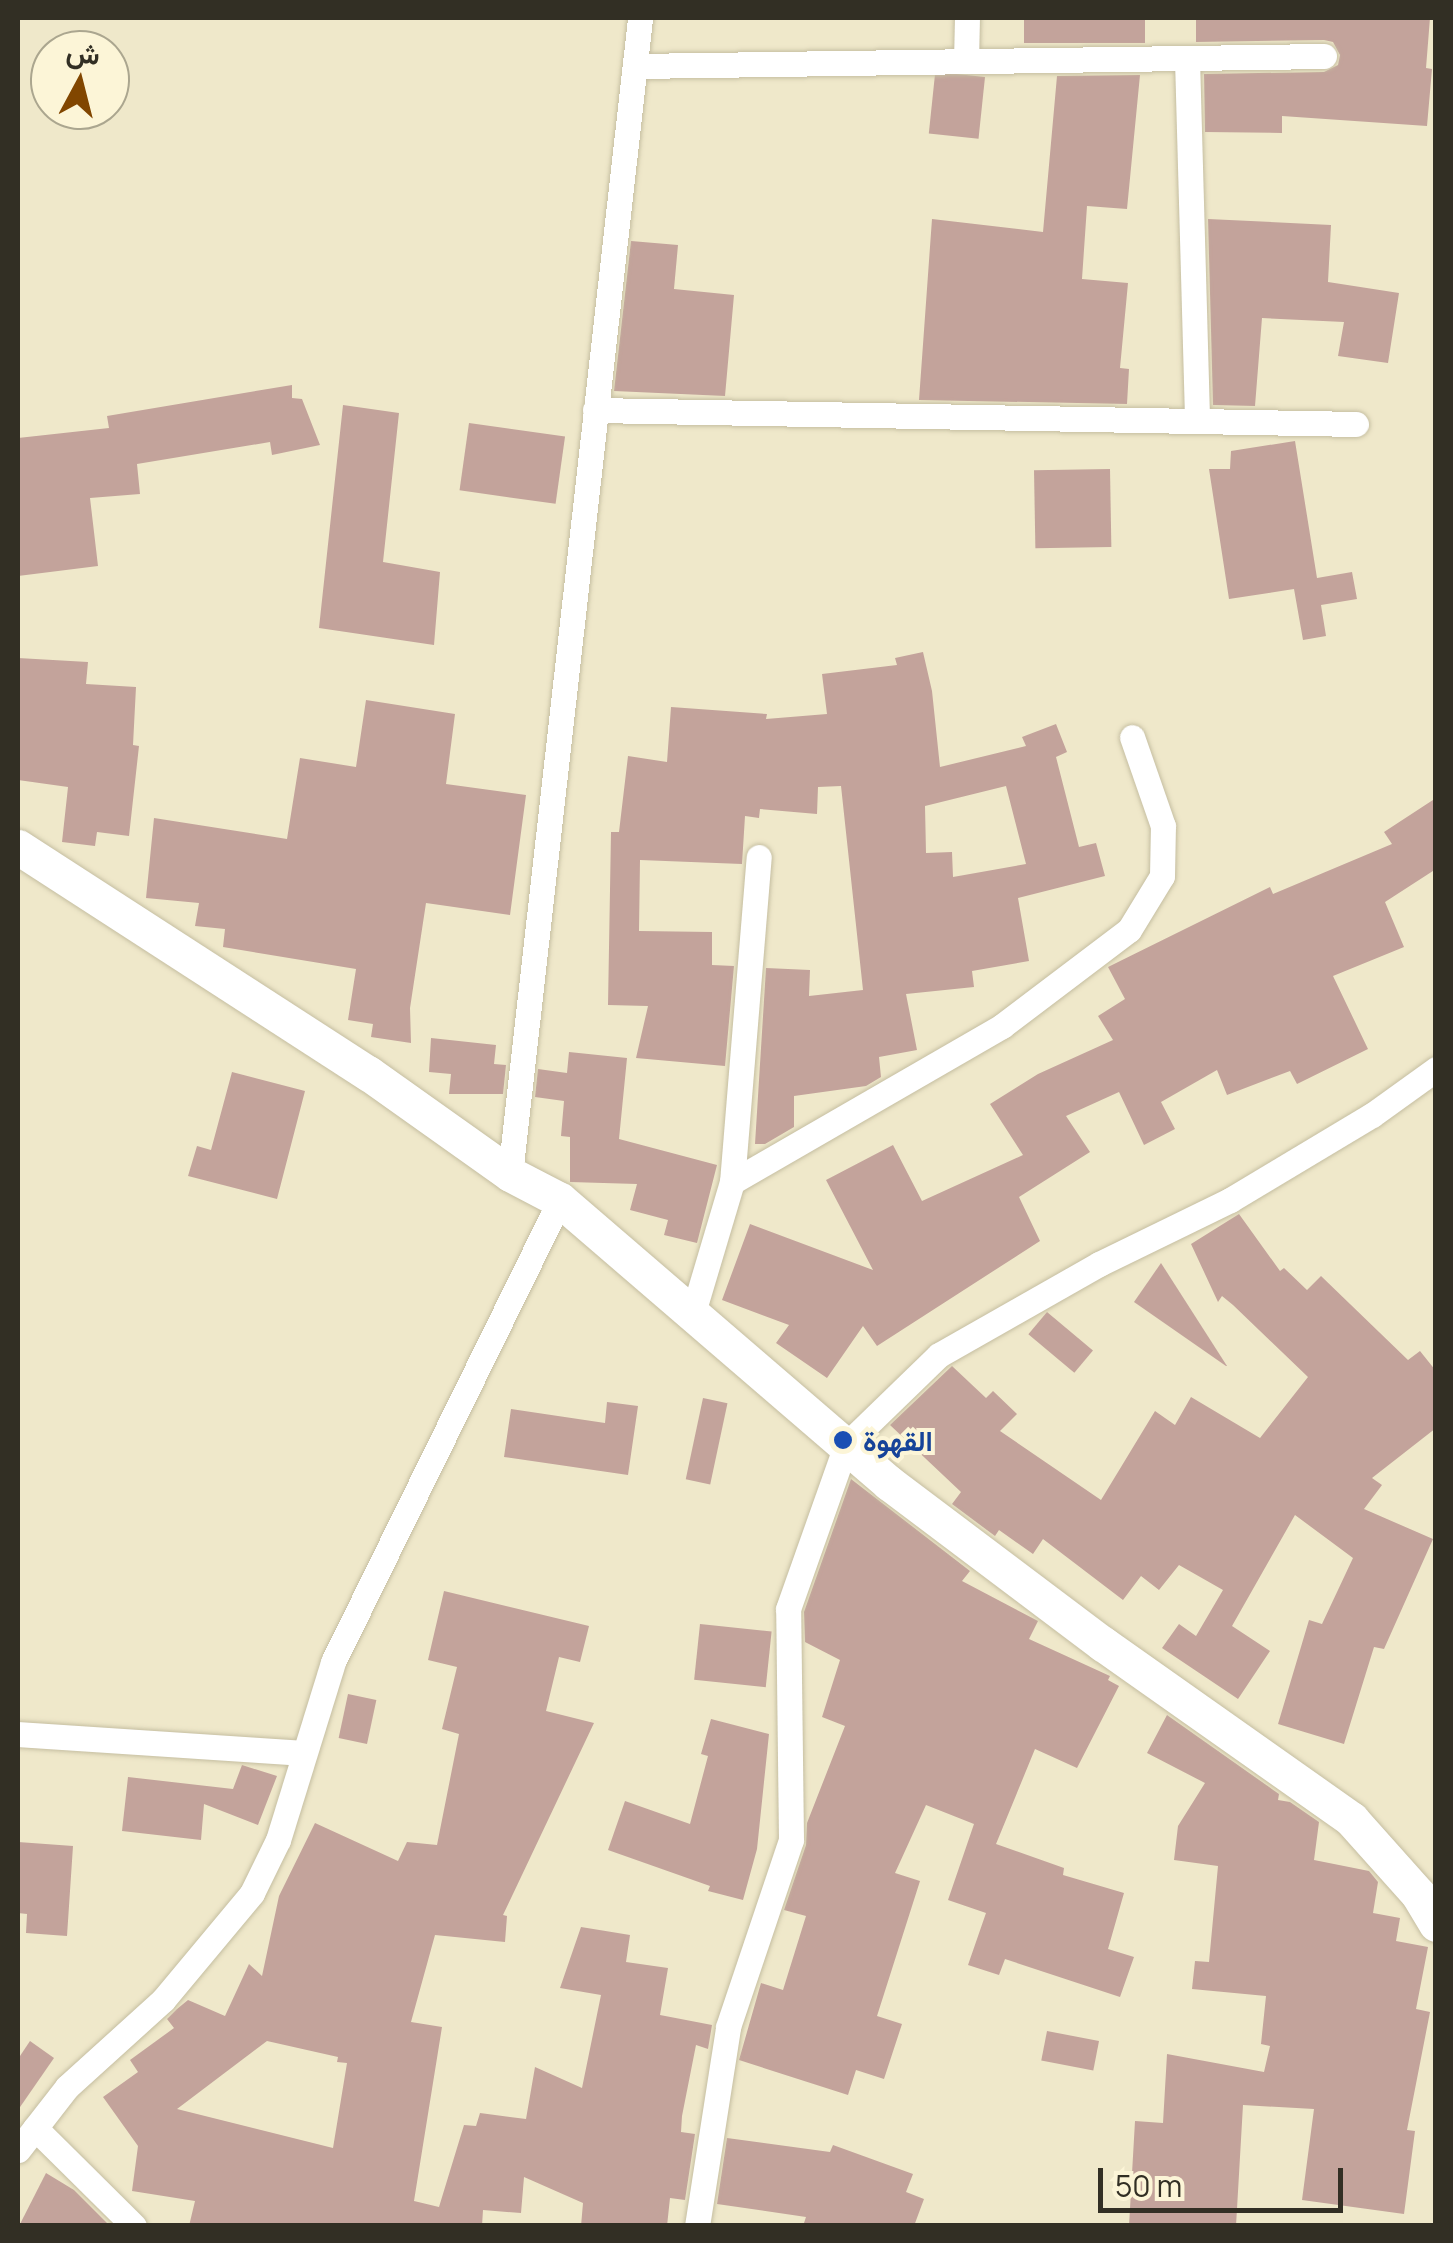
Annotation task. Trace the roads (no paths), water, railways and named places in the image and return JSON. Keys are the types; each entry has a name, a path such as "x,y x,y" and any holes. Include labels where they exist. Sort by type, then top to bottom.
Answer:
{"street":[{"path":"510,1174 640,18"},
{"path":"966,18 966,62"},
{"path":"634,66 1324,56"},
{"path":"1187,58 1196,422"},
{"path":"595,410 1356,424"},
{"path":"732,1182 1002,1026 1129,930 1162,876 1163,842 1163,826 1132,737"},
{"path":"18,847 368,1073 510,1174 560,1200 846,1445 1102,1644 1351,1819 1427,1893 1436,1924"},
{"path":"692,1316 732,1182 759,857"},
{"path":"697,2226 728,2027 791,1840 788,1609 846,1445 938,1355 1100,1264 1230,1200 1372,1116 1436,1069"},
{"path":"18,2150 68,2087 163,2000 252,1893 278,1840 333,1662 560,1200"},
{"path":"18,1734 302,1753"},
{"path":"34,2128 134,2226"}],"place":[{"name":"القهوة","path":"843,1440"}]}
